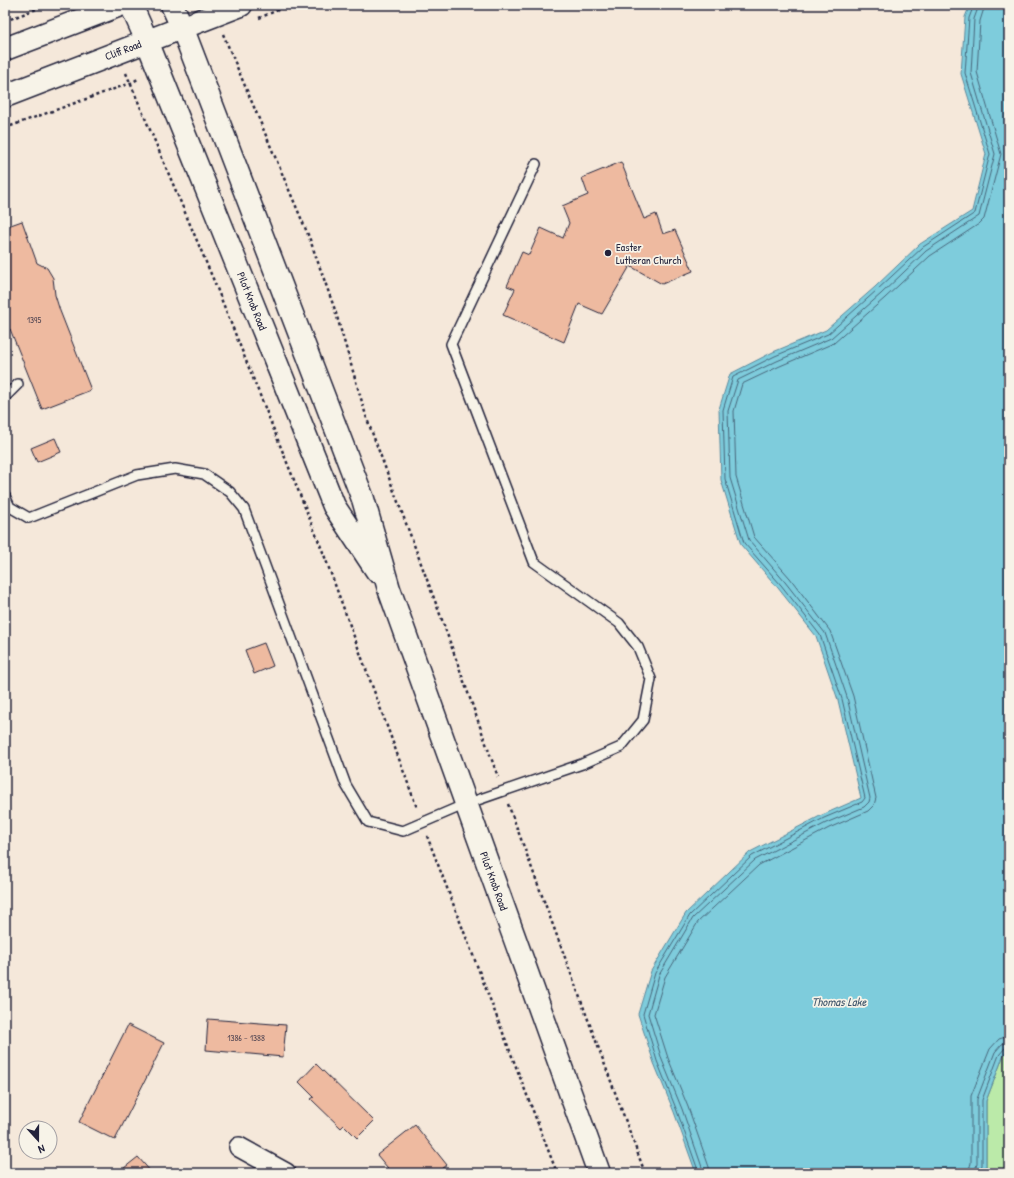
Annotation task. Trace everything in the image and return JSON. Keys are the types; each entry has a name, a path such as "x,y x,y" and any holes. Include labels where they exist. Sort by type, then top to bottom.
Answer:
{"main road":[{"path":"5,49 120,5"},
{"name":"Pilot Knob Road","path":"131,5 147,41 334,506 389,589"},
{"name":"Pilot Knob Road","path":"172,5 182,27 363,498 389,589 599,1173"},
{"name":"Cliff Road","path":"5,96 241,5"}],"street":[{"path":"239,1147 286,1173"}],"lane":[{"path":"5,496 10,507 29,518 137,475 175,469 204,474 230,492 244,509 346,785 368,822 403,831 466,804 582,764 620,748 642,720 651,679 638,647 619,624 534,562 451,344 536,164"},
{"path":"5,397 18,384"}],"path":[{"path":"5,21 47,5"},
{"path":"214,16 224,35 309,237 335,310 367,419 645,1173"},
{"path":"116,53 131,83 211,274 323,552 422,823 557,1173"}],"green space":[{"path":"1009,1049 1009,1173 983,1173 986,1166 986,1101 1003,1057"}],"water":[{"name":"Thomas Lake","path":"970,5 1009,5 1009,1049 1003,1057 986,1101 986,1166 983,1173 696,1173 674,1112 654,1063 638,1014 651,971 686,913 750,852 822,815 861,798 838,700 816,636 778,588 741,545 721,480 719,409 730,374 773,352 826,330 875,287 920,244 972,211 986,154 961,74 965,17"}],"building":[{"name":"Easter Lutheran Church","path":"621,162 644,219 656,214 663,234 675,230 693,271 662,284 630,266 602,314 579,304 564,342 503,315 515,289 507,286 522,252 529,255 541,228 563,238 569,223 562,206 588,195 582,178"},
{"path":"22,221 37,263 47,268 53,278 55,295 60,311 91,390 42,409 10,329 5,331 5,227"},
{"path":"55,438 61,452 37,462 31,448"},
{"path":"264,643 273,666 254,674 245,650"},
{"path":"208,1019 286,1025 283,1057 206,1050"},
{"path":"128,1025 164,1043 115,1140 79,1122"},
{"path":"316,1064 374,1121 357,1138 344,1125 341,1128 311,1099 314,1097 299,1082"},
{"path":"415,1125 447,1165 437,1173 392,1173 377,1155"},
{"path":"138,1157 152,1173 119,1172"}],"place":[{"name":"Easter Lutheran Church","path":"608,253"}]}
